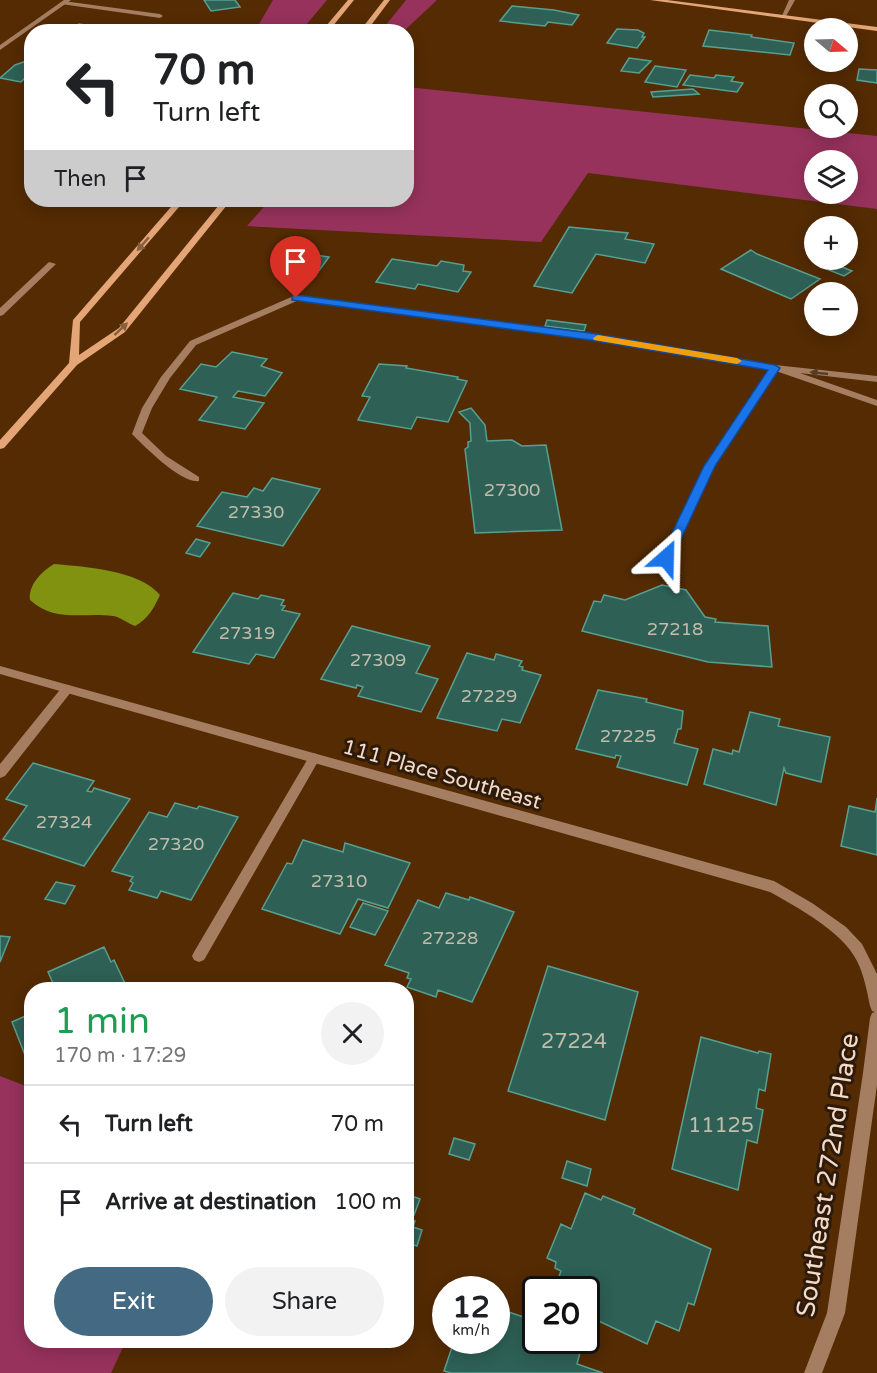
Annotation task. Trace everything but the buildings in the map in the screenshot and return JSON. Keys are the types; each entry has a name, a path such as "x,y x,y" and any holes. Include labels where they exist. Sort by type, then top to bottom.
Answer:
{"main road":[{"path":"331,24 351,0"},
{"path":"368,24 387,0"},
{"path":"653,0 877,29"},
{"path":"74,363 76,322 175,207"},
{"path":"1,442 74,363 122,330 221,207"}],"street":[{"path":"783,17 792,0"},
{"path":"34,24 65,2 159,16"},
{"path":"0,48 24,31"},
{"path":"0,313 52,264"},
{"path":"195,479 162,458 137,434 147,408 165,377 193,343 296,298 590,336 775,368 877,379"},
{"path":"775,368 877,403"},
{"path":"666,558 709,466 775,368"},
{"name":"111 Place Southeast","path":"0,670 774,887 809,907 857,948 873,981 877,1006"},
{"path":"0,773 67,689"},
{"path":"199,956 314,758"},
{"name":"Southeast 272nd Place","path":"813,1373 836,1313 877,1018"}],"shaded area":[{"path":"273,0 327,0 307,24 259,24"},
{"path":"406,0 437,0 411,24 387,24"},
{"path":"414,88 804,128 804,138 858,138 858,134 877,136 877,209 837,204 858,204 858,150 804,150 804,200 588,173 541,242 247,226 264,207 414,207"},
{"path":"54,564 126,575 151,587 160,595 150,613 135,626 113,616 49,612 30,600 30,594 37,579"},
{"path":"0,1076 24,1085 24,1348 123,1348 111,1373 0,1373"}],"slow traffic":[{"path":"598,338 737,361"}],"route":[{"path":"296,298 513,328 590,336 775,368 709,466 666,558"}]}
